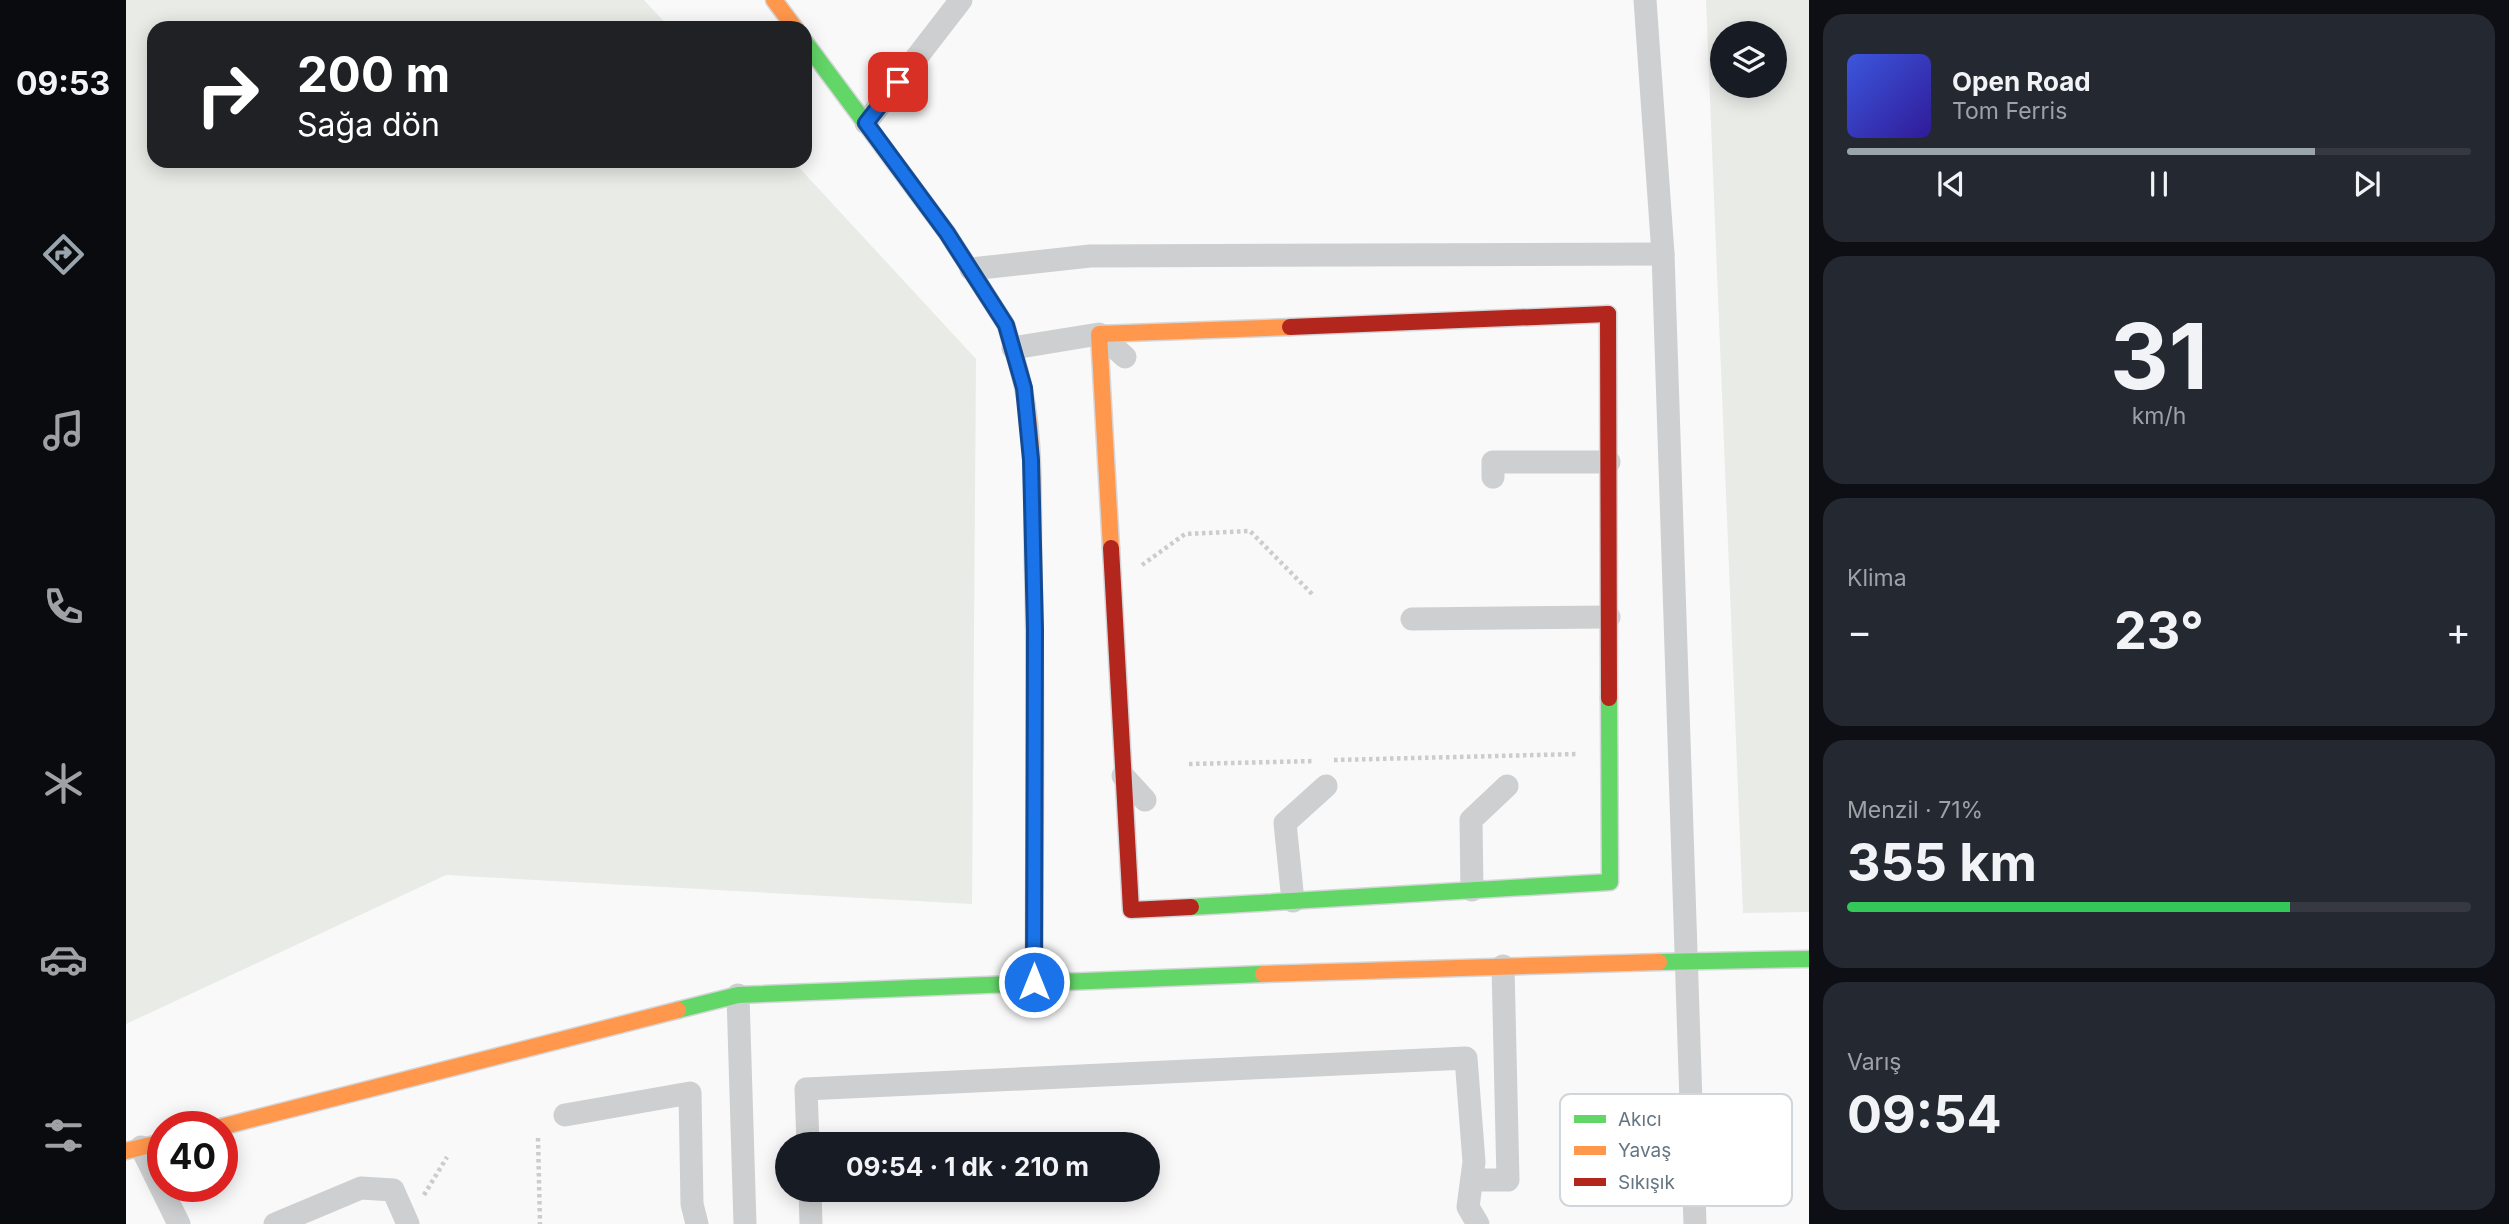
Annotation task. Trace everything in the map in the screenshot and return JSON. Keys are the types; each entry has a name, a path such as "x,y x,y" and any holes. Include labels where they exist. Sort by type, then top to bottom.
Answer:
{"street":[{"path":"774,0 790,21"},
{"path":"866,123 961,0"},
{"path":"1646,0 1663,254 1691,1094"},
{"path":"812,51 971,269 1006,325 1024,388 1031,460 1035,630 1034,982"},
{"path":"971,269 1090,256 1663,254"},
{"path":"1013,348 1099,334 1303,333 1476,319 1608,314 1610,882 1131,910 1099,334"},
{"path":"1476,319 1491,337"},
{"path":"1099,334 1125,357"},
{"path":"1493,477 1493,462 1609,462"},
{"path":"1412,619 1609,617"},
{"path":"1124,776 1145,800"},
{"path":"1293,901 1285,823 1326,786"},
{"path":"1472,890 1471,820 1507,786"},
{"path":"238,1123 738,995 1503,966 1809,960"},
{"path":"1472,1180 1508,1180 1503,966"},
{"path":"738,995 745,1224"},
{"path":"808,1132 806,1089 1466,1058 1474,1162 1468,1207 1478,1224"},
{"path":"565,1115 690,1093 692,1204 697,1224"},
{"path":"143,1147 179,1224"},
{"path":"275,1224 361,1188 393,1190 408,1224"},
{"path":"810,1202 811,1224"},
{"path":"1694,1206 1695,1224"}],"path":[{"path":"1113,586 1185,534 1250,531 1312,594"},
{"path":"1189,764 1610,753"},
{"path":"538,1138 540,1224"},
{"path":"423,1197 447,1157"}],"shaded area":[{"path":"126,0 644,0 664,21 147,21 147,168 799,168 976,359 972,904 446,875 126,1024"},
{"path":"1706,0 1809,0 1809,912 1743,913"}],"traffic: fast":[{"path":"812,51 947,233 1006,325 1019,370"},
{"path":"1191,907 1610,882 1609,698"},
{"path":"1659,962 1809,959"},
{"path":"678,1010 738,995 1263,974"}],"traffic: slow":[{"path":"774,0 790,21"},
{"path":"1111,548 1099,334 1290,327"},
{"path":"1019,370 1031,441 1033,489 1034,982"},
{"path":"1263,974 1659,962"},
{"path":"238,1123 678,1010"},
{"path":"126,1151 147,1146"}],"traffic: jam":[{"path":"1608,314 1609,698"},
{"path":"1290,327 1608,314"},
{"path":"1111,548 1131,910 1191,907"}],"route":[{"path":"898,82 866,123 947,233 1006,325 1024,388 1031,460 1035,630 1034,982"}]}
